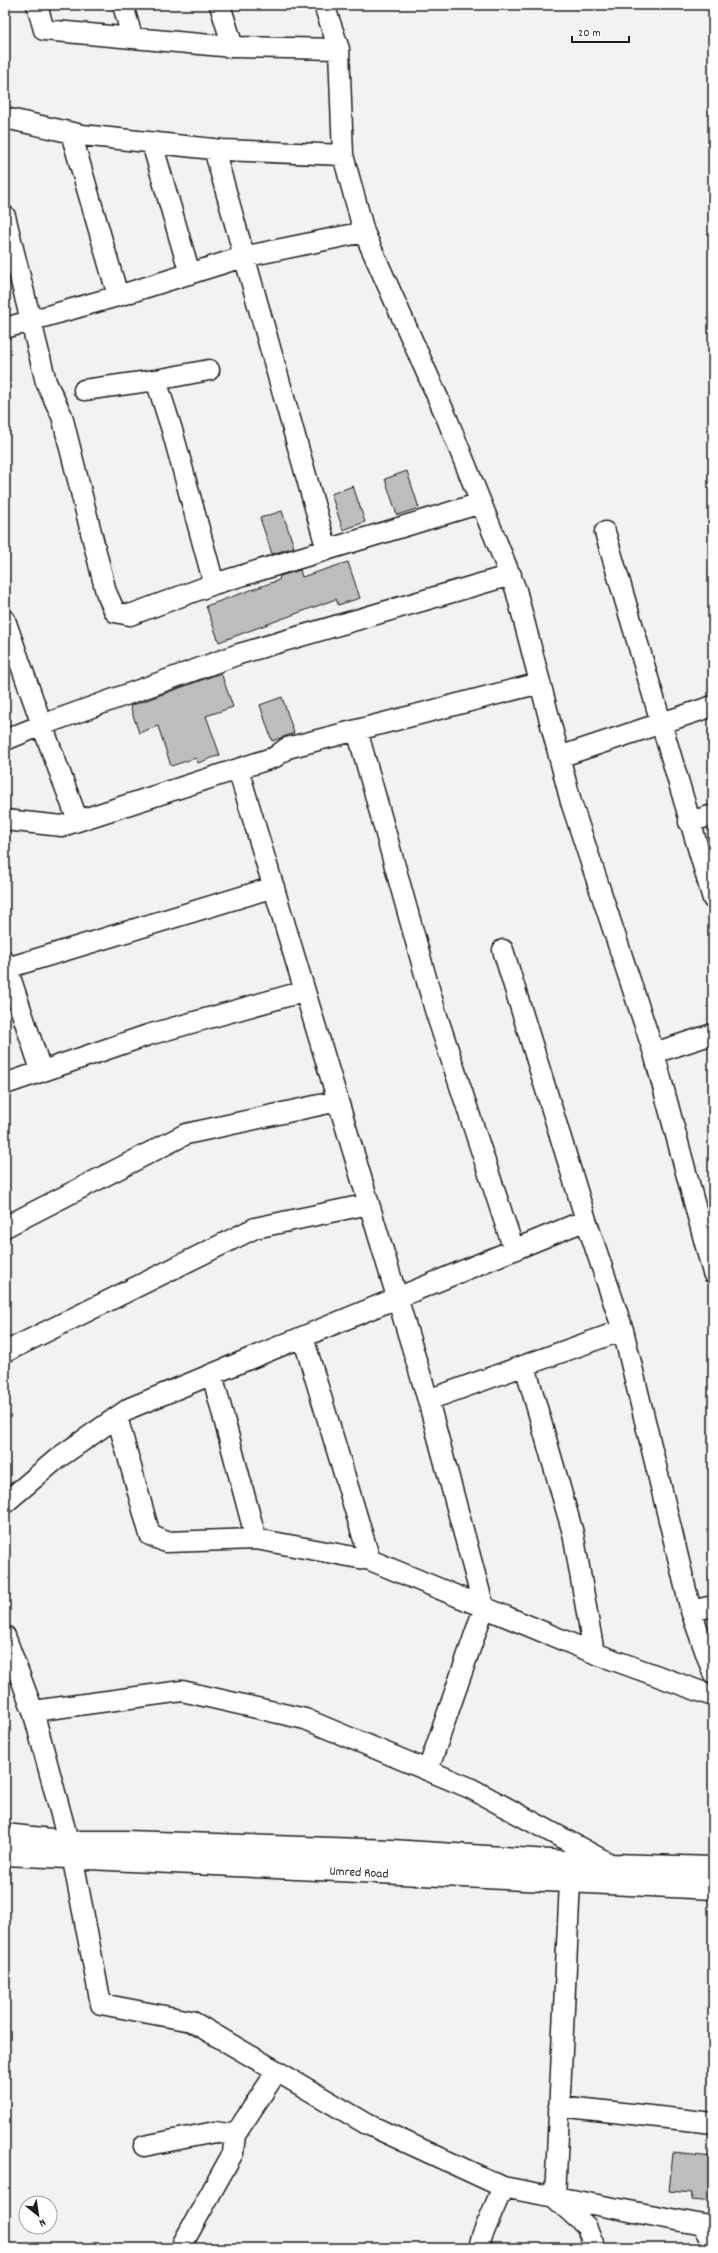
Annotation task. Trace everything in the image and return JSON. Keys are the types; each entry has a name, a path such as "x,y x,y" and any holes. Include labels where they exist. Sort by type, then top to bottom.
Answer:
{"highway":[{"path":"5,1835 71,1849"},
{"path":"5,1854 71,1849 126,1842 391,1850 571,1872 611,1874 713,1888"},
{"path":"611,1874 713,1868"}],"street":[{"path":"37,5 44,30 233,46 339,49"},
{"path":"123,5 132,37"},
{"path":"220,5 233,46"},
{"path":"328,6 339,49 343,155 364,232 446,416 516,590 571,802 654,1053 713,1273"},
{"path":"5,118 71,133 152,143 214,149 343,155"},
{"path":"71,133 118,296"},
{"path":"152,143 190,274"},
{"path":"214,149 243,257 327,550"},
{"path":"5,216 32,320 46,382 62,416 106,592 115,612 130,615 214,584 481,503"},
{"path":"5,328 118,296 243,257 364,232"},
{"path":"84,390 156,380 209,370"},
{"path":"156,380 172,430 214,584"},
{"path":"605,532 662,724 689,822 713,899"},
{"path":"5,740 42,724 239,654 510,575"},
{"path":"5,620 78,821"},
{"path":"5,820 62,826 238,769 275,756 287,748 540,683"},
{"path":"559,757 713,706"},
{"path":"357,730 435,1010 514,1250"},
{"path":"238,769 428,1400 484,1608 428,1770"},
{"path":"689,822 713,815"},
{"path":"41,1070 6,965 274,887"},
{"path":"503,950 586,1220 623,1330 691,1611 713,1673"},
{"path":"5,1084 41,1070 148,1035 305,991"},
{"path":"654,1053 713,1034"},
{"path":"5,1227 186,1134 338,1101"},
{"path":"5,1352 255,1228 369,1204"},
{"path":"5,1502 58,1458 130,1408 586,1220"},
{"path":"428,1400 623,1330"},
{"path":"303,1337 370,1560"},
{"path":"525,1366 573,1533 594,1653"},
{"path":"212,1374 256,1539"},
{"path":"117,1417 150,1535 166,1542 256,1539 370,1560 594,1653 713,1696"},
{"path":"691,1611 713,1606"},
{"path":"5,1636 33,1712 71,1849 101,2004 191,2021 367,2124 503,2187 708,2226 713,2246"},
{"path":"33,1712 182,1691 305,1719 470,1788 611,1874"},
{"path":"555,2198 571,1872"},
{"path":"183,2243 233,2153 235,2135 277,2071"},
{"path":"560,2106 713,2122"},
{"path":"144,2146 215,2132 235,2135"},
{"path":"479,2248 482,2236 503,2187"},
{"path":"555,2198 586,2226 595,2248"}],"building":[{"path":"407,471 419,508 397,515 385,479"},
{"path":"353,486 365,522 343,530 331,494"},
{"path":"282,511 294,547 272,554 260,518"},
{"path":"348,562 360,598 338,605 336,599 219,642 206,606 279,580 280,576 300,570 302,577"},
{"path":"221,673 233,707 206,716 220,755 198,763 196,758 171,766 158,726 139,733 130,706"},
{"path":"282,697 294,733 272,741 260,705"},
{"path":"673,2153 713,2157 713,2202 691,2200 692,2193 669,2191"}]}
